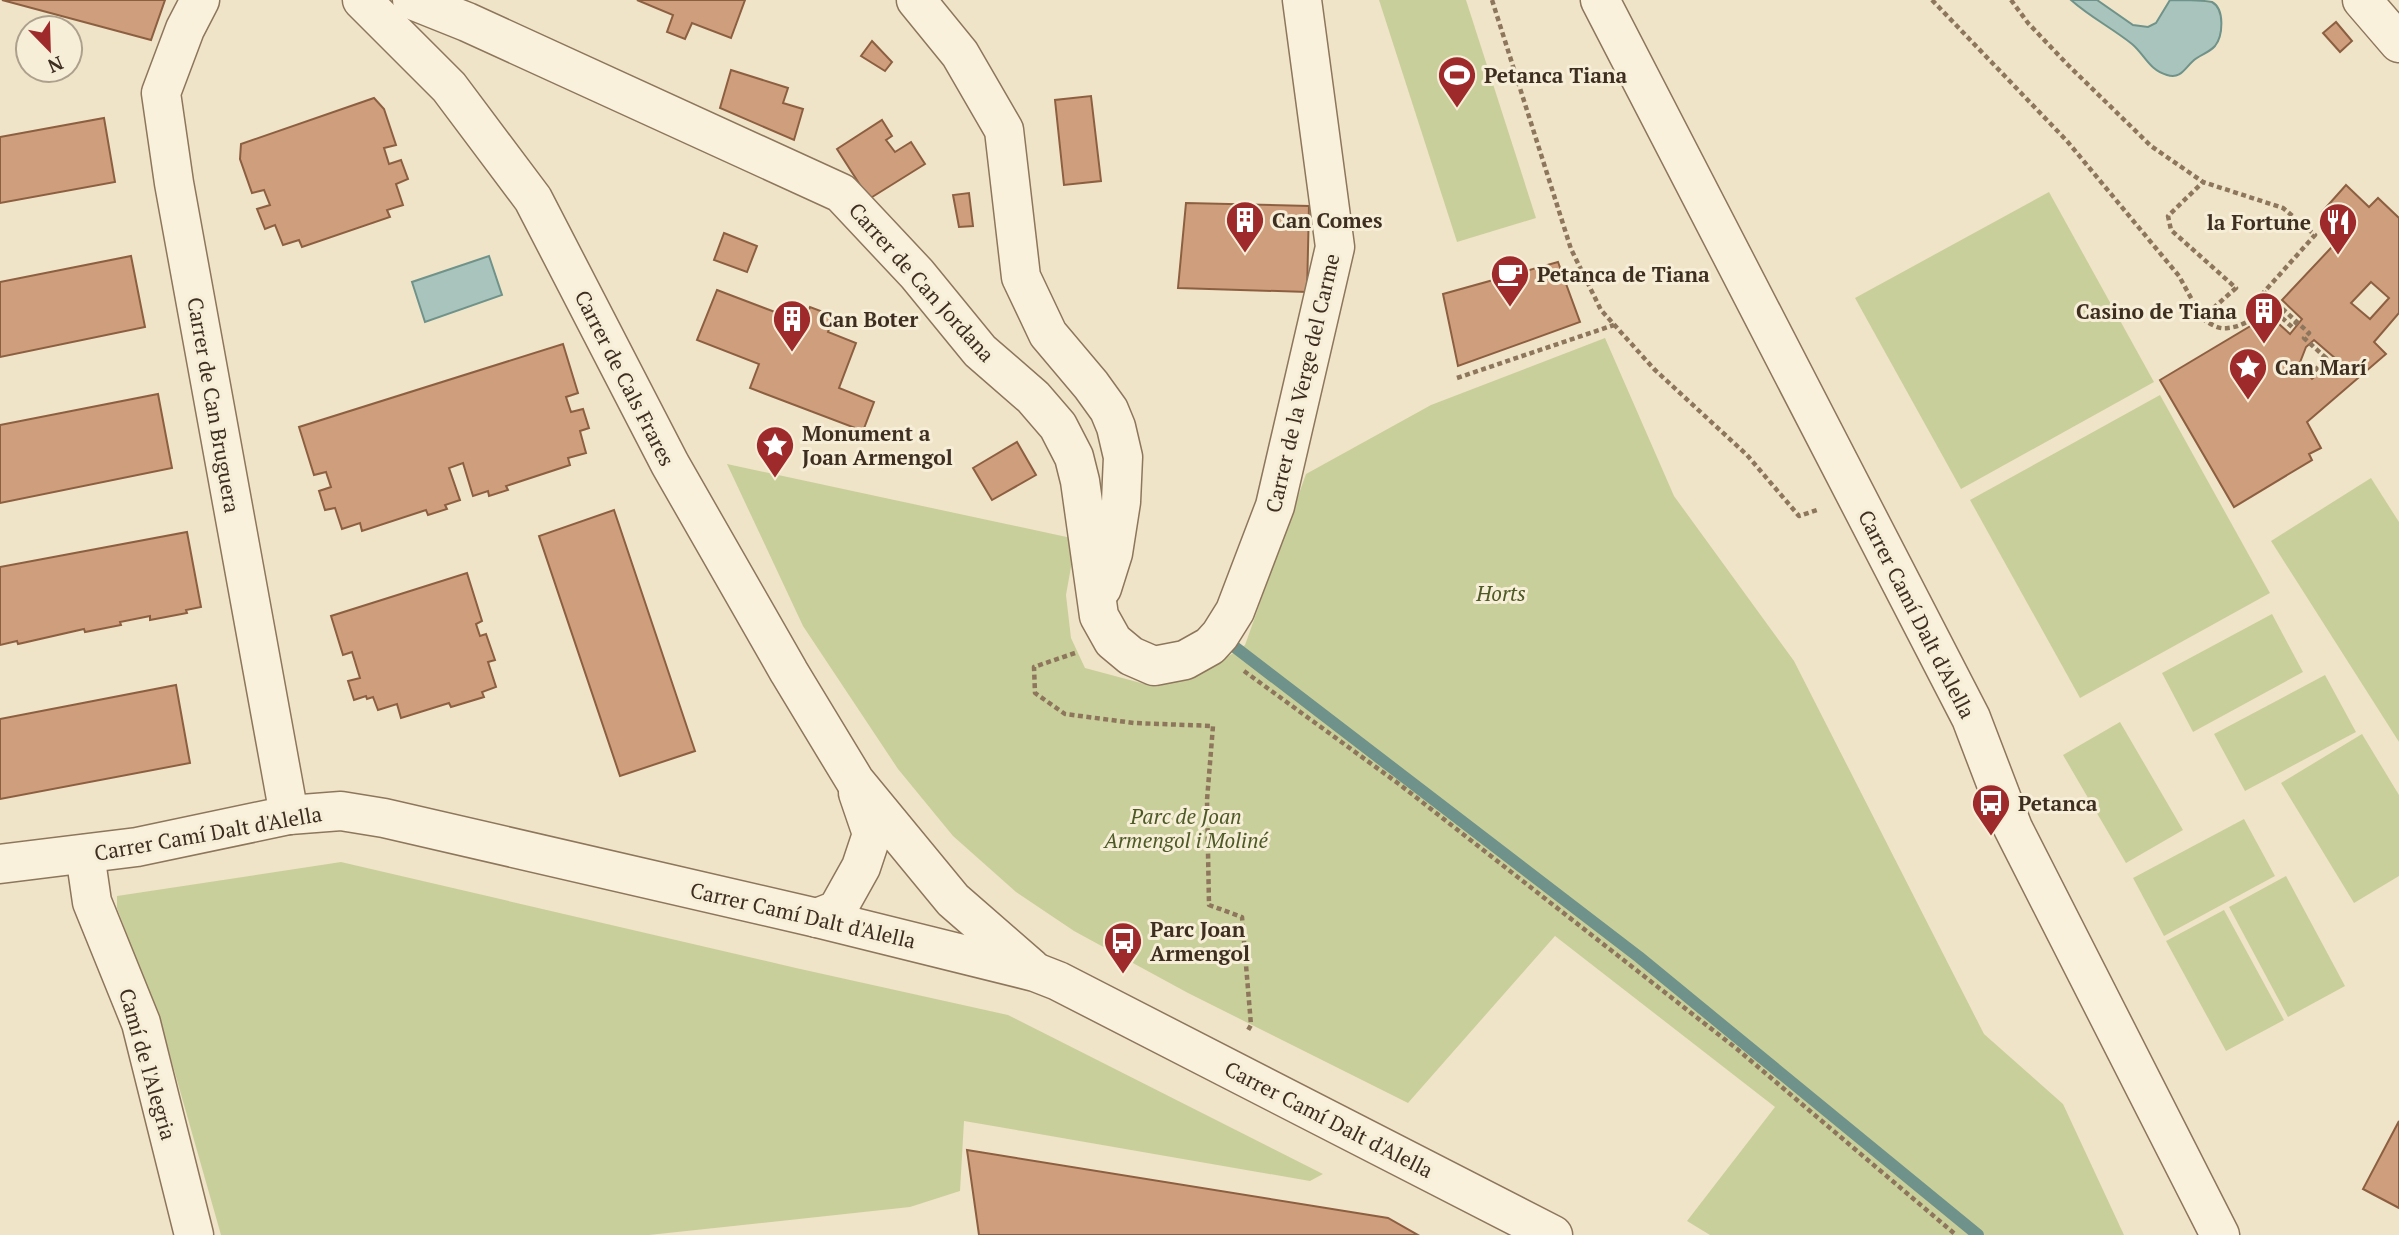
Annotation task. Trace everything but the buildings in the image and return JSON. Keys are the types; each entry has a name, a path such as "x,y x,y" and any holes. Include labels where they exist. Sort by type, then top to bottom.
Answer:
{"street":[{"name":"Carrer de Can Bruguera","path":"201,0 185,29 161,93 174,183 289,815"},
{"name":"Carrer de Cals Frares","path":"362,0 449,87 533,199 670,464 855,781 953,900 1035,972"},
{"name":"Carrer de Can Jordana","path":"412,0 467,22 841,193 917,274 980,351 1033,397 1058,426 1074,457 1080,481 1097,604"},
{"path":"916,0 960,54 1004,130 1021,277 1048,334 1091,385 1109,410 1116,427 1123,457 1121,502 1113,552 1097,604"},
{"name":"Carrer de la Verge del Carme","path":"1097,604 1100,616 1113,640 1131,656 1154,666 1185,660 1210,646 1235,611 1275,506 1335,247 1302,0"},
{"name":"Carrer Camí Dalt d'Alella","path":"1600,0 1971,718 2013,828 2220,1235"},
{"path":"2362,0 2399,43"},
{"name":"Carrer de Cals Frares","path":"817,918 837,910 861,867 872,834 855,781"},
{"name":"Carrer Camí Dalt d'Alella","path":"0,864 137,847 289,815 341,811 384,818 817,918 1035,972 1058,981 1553,1235"},
{"name":"Camí de l'Alegria","path":"85,854 92,902 141,1023 194,1235"}],"path":[{"path":"1492,0 1571,248 1601,310 1654,369 1747,455 1799,516 1857,497"},
{"path":"1932,0 2067,141 2179,276 2202,318 2213,326 2228,328 2263,312 2269,306 2292,327 2297,322"},
{"path":"2011,0 2028,23 2121,119 2151,146 2203,182 2283,208 2315,235 2264,292 2309,332 2304,338 2326,358 2312,374"},
{"path":"2202,318 2236,288 2171,230 2168,216 2203,182"},
{"path":"1457,378 1614,325"},
{"path":"1210,646 1399,784 1704,1023 1956,1235"},
{"path":"1034,667 1035,693 1065,714 1134,723 1213,726 1207,800 1209,905 1242,917 1251,1025 1228,1067"}],"green space":[{"name":"Petanca Tiana","path":"1379,0 1466,0 1536,218 1457,242"},
{"path":"2049,192 2154,382 1961,489 1855,298"},
{"path":"1605,338 1674,496 1794,661 1984,1034 2063,1104 2124,1235 1710,1235 1687,1221 1775,1107 1555,936 1408,1103 1188,993 1074,931 1016,892 953,836 898,769 803,626 727,464 1076,539 1066,595 1071,638 1085,668 1156,687 1208,670 1245,645 1306,474 1431,405"},
{"path":"2160,395 2270,593 2080,698 1970,500"},
{"path":"2371,478 2399,522 2399,742 2271,541"},
{"path":"2272,614 2303,672 2193,732 2162,673"},
{"path":"2325,675 2356,732 2245,791 2214,734"},
{"path":"2120,722 2183,830 2126,863 2063,755"},
{"path":"2362,734 2399,795 2399,876 2354,903 2281,783"},
{"path":"2244,819 2275,876 2164,936 2133,878"},
{"path":"341,862 1008,1015 1323,1174 1310,1181 964,1121 960,1191 910,1207 649,1235 221,1235 163,1031 117,908 117,896"},
{"path":"2286,876 2345,986 2288,1017 2229,907"},
{"path":"2224,910 2284,1020 2226,1051 2166,941"}],"water":[{"path":"2071,0 2097,0 2133,25 2148,27 2156,23 2170,0 2212,2 2221,16 2220,36 2213,48 2195,59 2182,72 2176,76 2167,75 2151,66 2132,44"},
{"path":"489,256 502,295 425,322 412,282"}],"waterway":[{"path":"1223,638 1639,957 1978,1235"}],"place":[{"name":"Petanca Tiana","path":"1457,109"},
{"name":"Can Comes","path":"1245,254"},
{"name":"la Fortune","path":"2338,256"},
{"name":"Petanca de Tiana","path":"1510,308"},
{"name":"Casino de Tiana","path":"2264,345"},
{"name":"Can Boter","path":"792,353"},
{"name":"Can Marí","path":"2248,401"},
{"name":"Monument a Joan Armengol","path":"775,479"},
{"name":"Petanca","path":"1991,837"},
{"name":"Parc Joan Armengol","path":"1123,975"}],"park label":[{"name":"Horts","path":"1501,593"},
{"name":"Parc de Joan Armengol i Moliné","path":"1186,828"}]}
